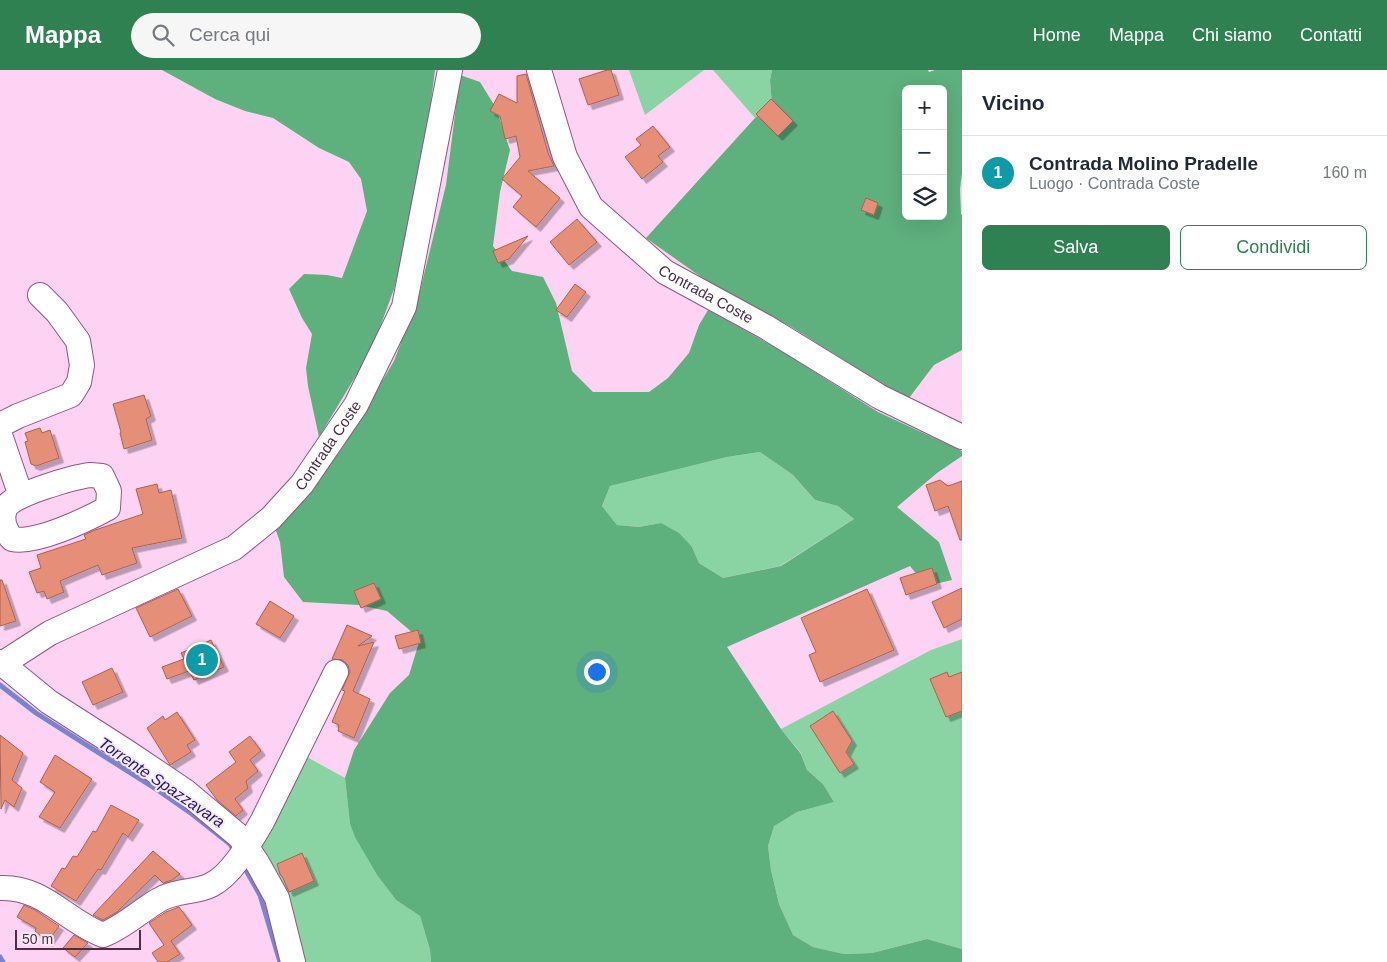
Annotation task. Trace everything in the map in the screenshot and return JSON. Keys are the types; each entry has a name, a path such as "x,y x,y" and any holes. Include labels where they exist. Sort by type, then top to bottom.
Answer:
{"street":[{"name":"Contrada Coste","path":"1,663 50,633 234,548 271,518 302,484 356,405 404,307 450,70"},
{"name":"Contrada Coste","path":"540,70 565,157 591,207 658,266 665,272 766,327 880,397 962,437"},
{"path":"9,421 72,395 79,382 82,365 78,341 57,312 40,295"},
{"path":"0,435 21,496"},
{"path":"1,663 49,702 185,791 240,837 276,898 293,962"},
{"path":"0,888 14,887 31,892 90,930 104,935 115,931 160,899 177,893 210,886 224,877 262,822 336,672"}],"green space":[{"path":"162,70 435,70 421,180 394,289 372,349 319,437 306,368 312,334 302,318 289,289 304,274 342,278 367,211 361,179 349,162 319,148 273,118 245,111 215,99"},
{"path":"629,70 704,70 645,115"},
{"path":"713,70 772,70 770,80 772,105 755,118"},
{"path":"772,70 928,70 929,72 935,70 962,70 962,173 960,189 962,215 962,350 934,365 909,398 890,389 793,328 704,279 646,238 755,118 772,105 770,80"},
{"path":"460,75 480,82 496,108 510,150 500,192 493,246 512,271 543,277 556,303 572,371 593,392 649,392 668,378 689,353 699,325 708,310 780,350 878,412 962,451 962,456 937,473 897,507 939,542 952,580 926,586 910,566 727,647 781,729 801,754 807,770 823,784 834,802 797,812 774,826 768,846 771,870 779,904 793,935 813,947 844,954 872,953 927,939 962,949 962,962 431,962 430,950 420,916 396,900 377,875 355,837 350,824 345,778 354,750 390,693 409,675 420,639 387,611 359,605 303,602 284,577 280,542 275,528 343,447 394,361 419,295 446,185","holes":["760,452 793,475 815,500 838,506 854,519 781,566 723,578 699,563 692,547 679,533 661,523 639,527 617,525 602,506 610,486 727,457"]},
{"path":"760,452 793,475 815,500 838,506 854,519 780,566 723,578 699,563 692,547 661,523 639,527 617,525 602,506 610,486 727,457"},
{"path":"962,639 962,949 927,939 872,953 844,954 813,947 793,935 779,904 771,870 768,846 774,825 797,812 834,802 823,784 807,770 801,753 781,729 931,650"},
{"path":"307,757 345,778 350,824 355,836 377,875 396,900 420,916 430,950 431,962 300,962 251,832"}],"building":[{"path":"611,70 619,95 588,105 579,79"},
{"path":"526,74 548,153 554,166 528,171 560,198 536,227 513,207 522,196 502,179 520,157 516,136 505,139 500,116 490,111 499,94 517,103 517,76"},
{"path":"771,99 793,121 778,136 756,114"},
{"path":"653,126 670,147 658,156 663,162 642,179 625,157 641,145 636,139"},
{"path":"866,198 878,203 874,215 861,210"},
{"path":"577,219 597,242 569,265 550,242"},
{"path":"528,236 509,259 498,263 493,251"},
{"path":"575,284 586,292 567,317 556,310"},
{"path":"144,395 151,416 146,419 152,440 124,449 113,404"},
{"path":"40,428 42,433 50,430 59,458 36,466 31,464 25,442 28,441 25,433"},
{"path":"940,480 948,486 962,481 962,540 960,540 948,506 935,511 926,485"},
{"path":"157,484 159,493 171,490 182,538 132,548 137,563 102,575 98,565 60,581 64,592 47,599 44,591 37,593 29,572 41,568 37,555 86,539 84,535 95,530 143,514 136,489"},
{"path":"932,568 937,584 906,595 900,578"},
{"path":"0,580 2,580 16,621 0,626"},
{"path":"374,583 381,599 361,608 354,591"},
{"path":"962,588 962,619 944,628 932,602"},
{"path":"178,589 192,616 150,637 136,608"},
{"path":"867,589 894,650 820,682 809,655 816,652 801,618"},
{"path":"270,601 294,616 280,638 256,624"},
{"path":"347,625 372,636 358,646 374,642 353,691 370,699 354,738 338,731 339,725 332,722 345,691 342,690 350,672 348,665 342,660 332,659"},
{"path":"418,630 421,643 399,649 395,636"},
{"path":"211,640 224,667 194,680 189,671 167,679 162,667 184,659 181,653"},
{"path":"112,668 123,692 93,705 82,682"},
{"path":"947,672 949,677 962,672 962,711 946,717 930,679"},
{"path":"833,711 852,741 846,752 854,764 840,773 810,726"},
{"path":"177,712 195,740 187,745 191,752 170,765 147,728 163,716 165,720"},
{"path":"0,735 23,753 12,780 22,788 14,807 5,800 1,809"},
{"path":"250,736 261,751 250,760 258,771 246,781 248,788 235,799 243,810 236,816 217,800 206,785 236,762 229,752"},
{"path":"55,755 92,779 60,828 39,817 55,792 40,782"},
{"path":"111,805 139,820 128,837 123,833 101,870 98,869 76,901 51,886 62,868 65,869 73,856 77,857 93,831 96,832"},
{"path":"153,851 180,874 172,880 163,883 155,875 117,912 103,920 93,915"},
{"path":"302,853 314,881 289,892 277,864"},
{"path":"24,905 59,926 48,942 35,931 36,928 17,917"},
{"path":"179,907 192,925 171,941 180,954 167,962 158,962 152,953 164,945 149,923 166,912"},
{"path":"74,935 88,943 75,957 63,948"}],"waterway":[{"name":"Torrente Spazzavara","path":"0,685 36,713 192,814 230,844 236,854"},
{"name":"Torrente Spazzavara","path":"243,865 260,895 280,962"},
{"path":"0,957 3,962"}],"place":[{"name":"Contrada Molino Pradelle","path":"202,660"}]}
